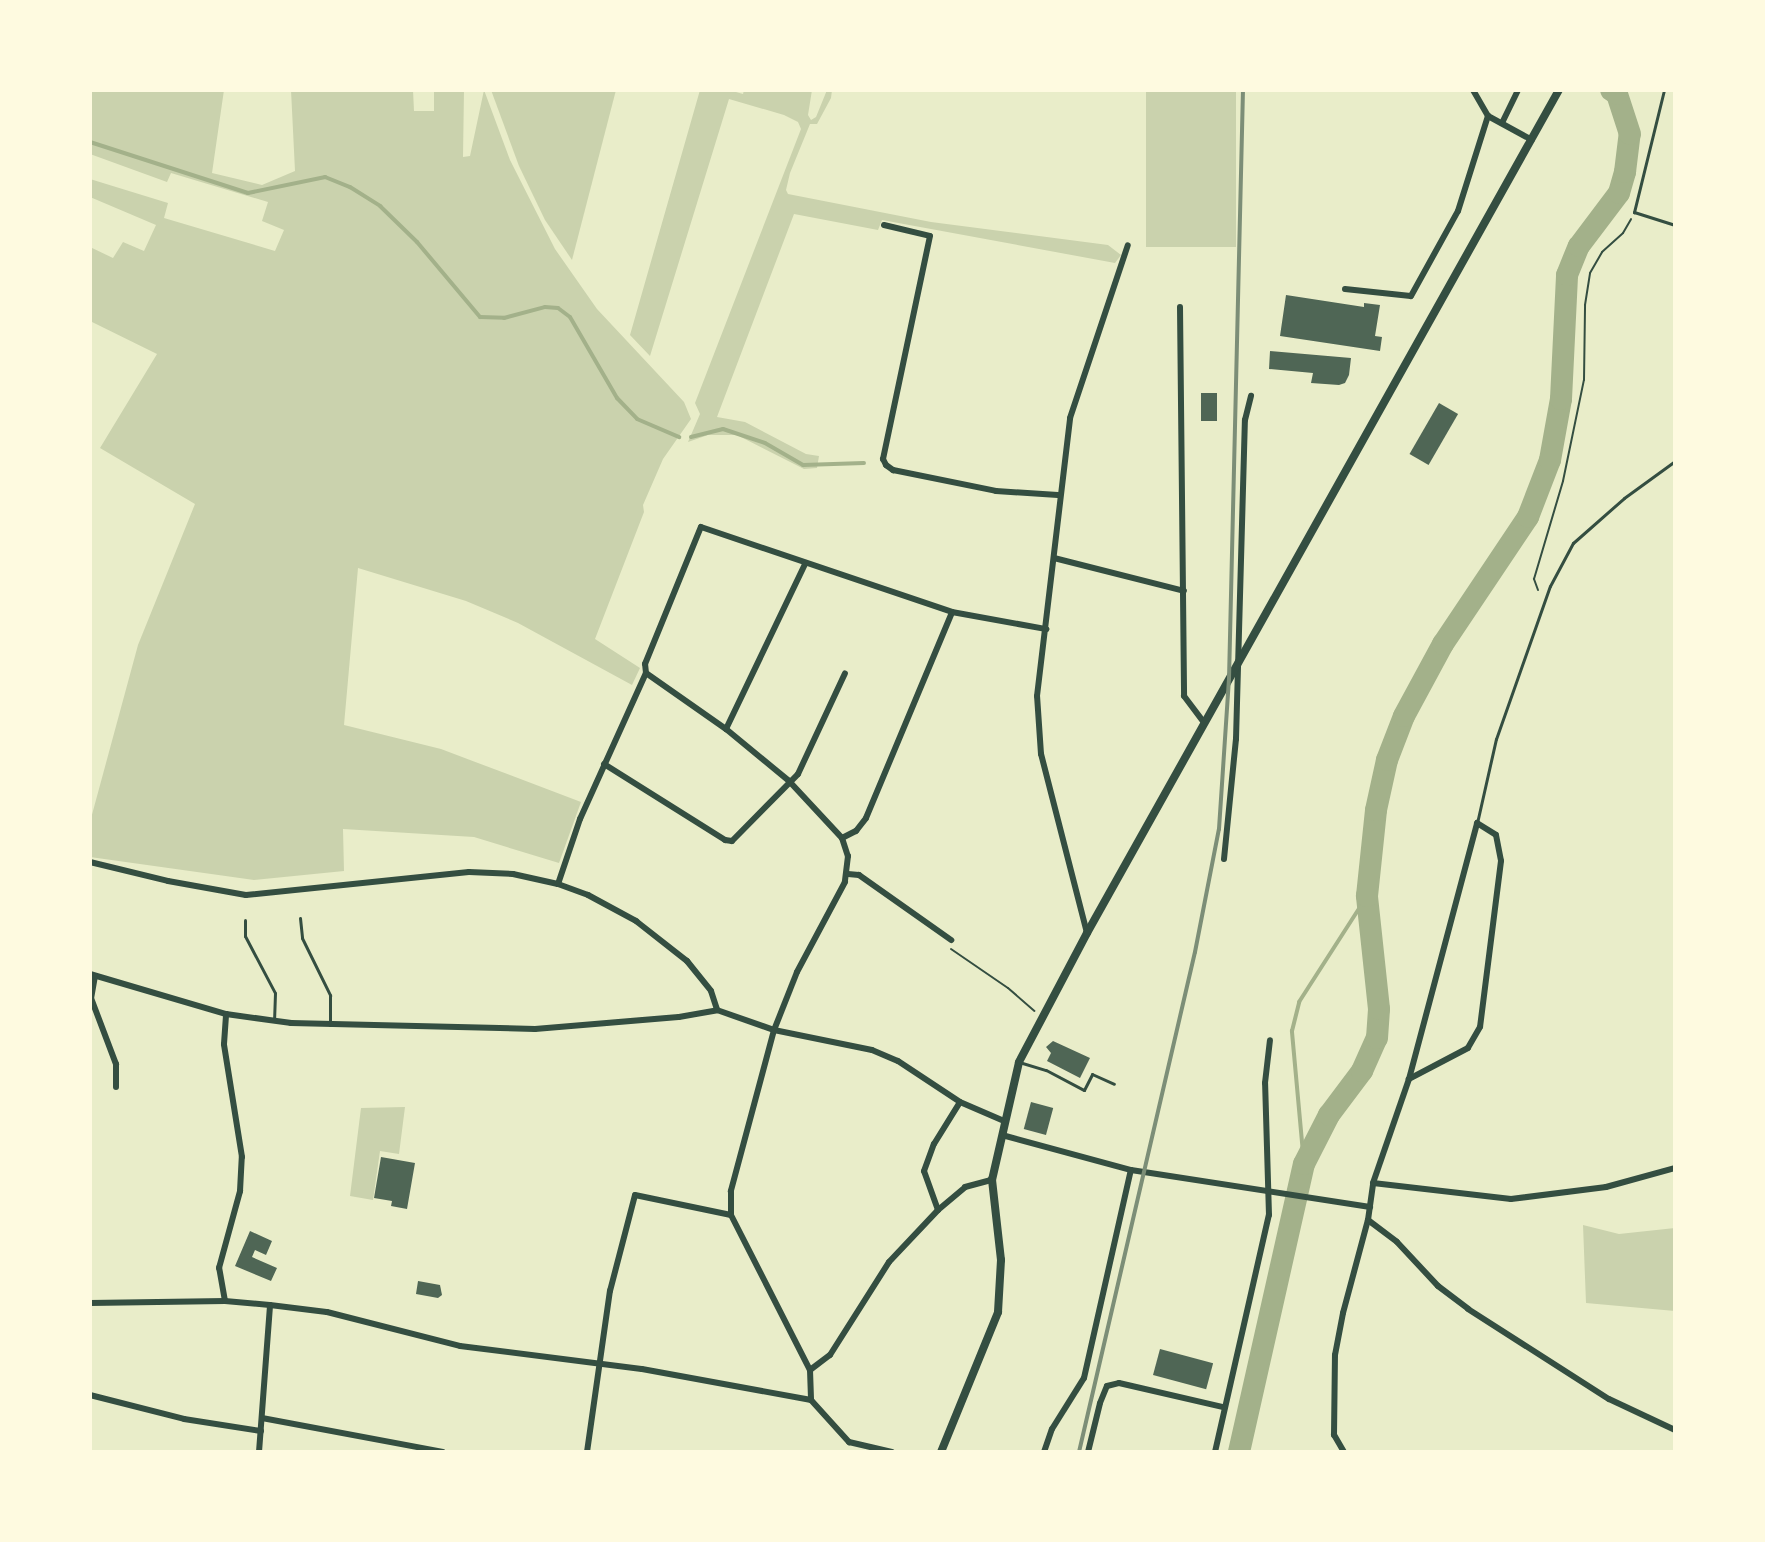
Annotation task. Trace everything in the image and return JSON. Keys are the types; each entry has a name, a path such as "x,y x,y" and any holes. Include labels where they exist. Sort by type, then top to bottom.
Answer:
{"street":[{"path":"1473,90 1488,116 1532,140"},
{"path":"1502,123 1518,90"},
{"path":"941,1452 998,1312 1001,1260 992,1180 1019,1062 1087,933 1559,90"},
{"path":"1345,289 1411,296 1458,211 1488,116"},
{"path":"884,225 930,236 883,459 886,465 893,470 996,491 1058,495"},
{"path":"1087,933 1041,754 1037,696 1054,558 1058,495 1070,418 1128,245"},
{"path":"1180,307 1179,451 1184,696 1204,723"},
{"path":"1224,859 1232,791 1239,661 1245,420 1251,396"},
{"path":"558,884 580,819 646,673 645,664 701,527 952,612 1046,629"},
{"path":"1054,558 1184,591"},
{"path":"726,729 805,564"},
{"path":"842,838 856,831 866,818 952,612"},
{"path":"646,673 726,729 789,781 842,838 848,856 848,874 797,972 774,1030 731,1191 731,1215 810,1370 811,1400"},
{"path":"604,764 725,840 738,838 798,774 845,673"},
{"path":"1344,1452 1334,1435 1335,1355 1368,1220 1373,1183 1409,1079 1477,823 1496,835 1501,861 1480,1027 1468,1048 1409,1079"},
{"path":"90,862 168,881 246,895 458,872 513,874 558,884 588,895 636,921 687,961 711,991 717,1010"},
{"path":"848,874 859,875 951,940"},
{"path":"116,1087 116,1064 91,998 93,975 226,1014 273,1022 535,1029 679,1017 717,1010 774,1030 872,1050 898,1061 960,1102 1004,1121"},
{"path":"225,1301 219,1268 240,1191 242,1157 224,1044 226,1014"},
{"path":"1215,1452 1269,1215 1265,1083 1270,1040"},
{"path":"938,1210 924,1171 934,1144 960,1102"},
{"path":"1002,1135 1131,1170 1370,1207"},
{"path":"1373,1183 1511,1199 1606,1187 1675,1168"},
{"path":"1044,1452 1052,1429 1084,1378 1131,1170"},
{"path":"810,1370 830,1355 889,1262 938,1210 965,1187 992,1180"},
{"path":"587,1452 610,1291 635,1195 731,1215"},
{"path":"1368,1220 1397,1242 1438,1286 1468,1309 1609,1399 1675,1430"},
{"path":"90,1303 225,1301 327,1312 460,1346 642,1369 811,1400 849,1442 892,1452"},
{"path":"259,1452 270,1305"},
{"path":"1088,1452 1107,1386 1119,1383 1223,1407"},
{"path":"90,1395 184,1419 261,1431"},
{"path":"262,1418 443,1452"},
{"path":"848,1452 849,1442"}],"lane":[{"path":"1664,90 1634,212 1675,225"},
{"path":"1477,823 1496,739 1544,597 1573,543 1624,498 1675,461"},
{"path":"300,918 302,938 330,995 330,1025"},
{"path":"245,920 245,936 275,993 273,1022"},
{"path":"1019,1062 1046,1070 1084,1090 1092,1074 1114,1084"}],"path":[{"path":"1544,597 1534,579 1563,481 1584,380 1585,305 1590,273 1602,252 1623,233 1634,212"},
{"path":"951,940 951,951 1008,988 1041,1018"}],"green space":[{"path":"90,90 224,90 212,173 262,185 295,171 291,90 413,90 414,111 434,111 434,90 464,90 463,157 470,156 484,90 510,160 555,249 597,309 684,402 691,419 663,459 643,505 644,512 595,639 640,668 632,685 518,623 466,601 358,568 344,725 441,749 581,802 559,863 474,837 343,829 344,871 254,880 90,857 90,822 138,645 195,504 100,448 157,354 90,321 90,247 113,258 123,242 144,251 156,225 90,197 90,179 168,203 164,218 275,251 284,230 262,221 268,202 171,173 167,182 90,154"},
{"path":"491,90 616,90 572,260 545,220 519,166"},
{"path":"700,90 729,90 743,94 744,90 812,90 808,115 811,120 816,117 827,90 832,90 817,124 810,124 790,173 788,194 931,222 1108,245 1121,255 1115,263 882,220 878,230 794,214 717,417 745,422 806,454 819,456 817,468 804,469 737,435 708,435 688,442 700,414 695,403 801,129 798,122 784,115 729,99 650,356 630,335"},
{"path":"1146,90 1236,90 1236,247 1146,247"},
{"path":"405,1107 399,1154 380,1151 373,1200 350,1196 361,1108"},
{"path":"1583,1225 1619,1234 1675,1228 1675,1311 1586,1303"}],"building":[{"path":"1286,295 1364,307 1364,303 1380,305 1375,336 1382,337 1380,351 1280,336"},
{"path":"1270,351 1351,358 1349,375 1345,383 1339,385 1311,383 1313,373 1269,369"},
{"path":"1201,393 1217,393 1217,421 1201,421"},
{"path":"1439,403 1458,414 1429,465 1410,454"},
{"path":"1053,1041 1090,1058 1080,1078 1047,1061 1051,1053 1046,1047"},
{"path":"1031,1102 1053,1108 1046,1135 1024,1129"},
{"path":"381,1157 415,1163 407,1209 391,1206 392,1201 374,1198"},
{"path":"250,1231 272,1241 266,1255 255,1250 252,1257 277,1268 271,1281 235,1266"},
{"path":"418,1281 440,1285 442,1295 438,1298 416,1294"},
{"path":"1160,1349 1213,1363 1206,1389 1153,1375"}],"waterway":[{"path":"1239,1452 1304,1164 1329,1115 1362,1071 1377,1038 1379,1009 1367,896 1376,810 1387,760 1404,716 1443,644 1528,517 1550,460 1561,399 1567,275 1579,246 1619,193 1625,172 1630,134 1617,94 1611,90"},
{"path":"90,142 248,193 325,177 350,187 380,206 417,242 480,317 504,318 545,307 558,308 570,317 617,398 637,419 679,437"},
{"path":"691,437 723,429 765,443 803,465 864,463"},
{"path":"1304,1164 1292,1031 1299,1002 1367,896"}],"railway":[{"path":"1079,1452 1195,952 1219,829 1229,679 1243,90"}]}
